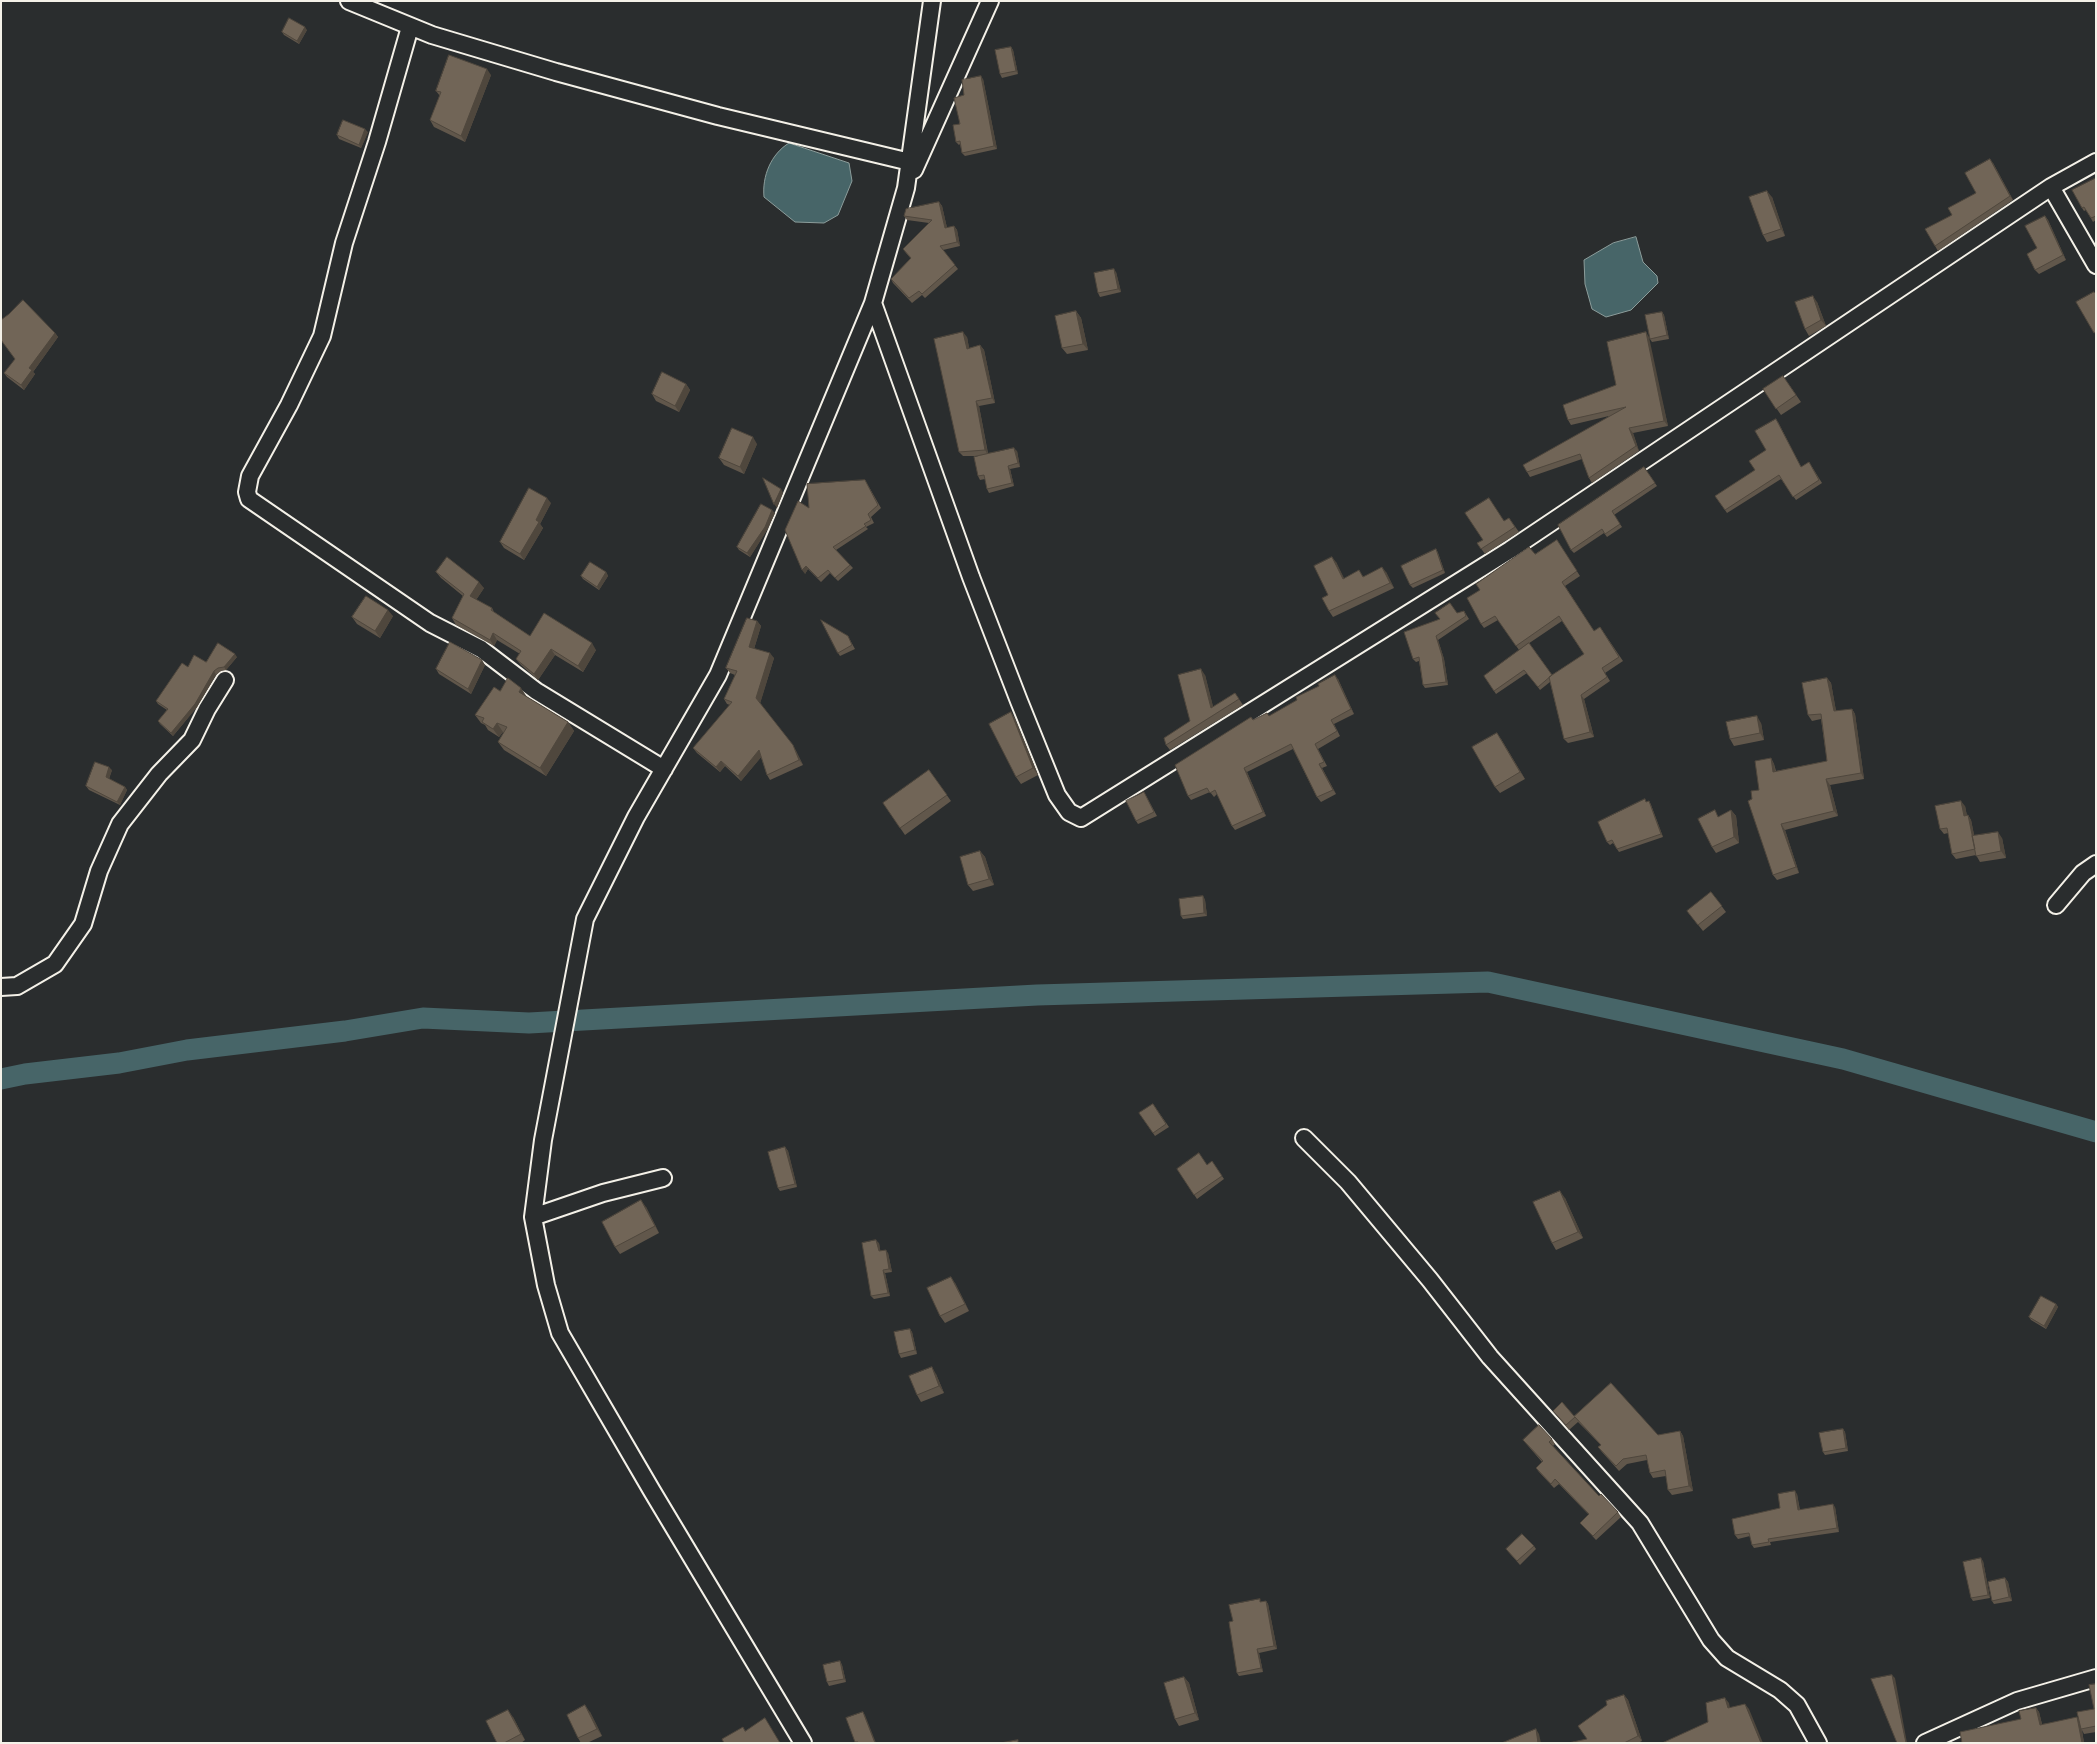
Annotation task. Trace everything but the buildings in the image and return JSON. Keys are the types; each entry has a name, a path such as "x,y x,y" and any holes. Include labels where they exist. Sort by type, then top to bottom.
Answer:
{"street":[{"path":"349,1 410,27 556,72 718,116 910,162"},
{"path":"803,1743 560,1333 546,1285 533,1218 543,1140 585,919 636,817 718,675 873,303 906,188 932,1"},
{"path":"906,188 990,1"},
{"path":"410,27 377,142 344,243 322,336 289,405 250,476 247,492 249,499 430,623 482,649 536,691 664,769"},
{"path":"873,303 968,568 1019,701 1058,795 1070,812 1081,818 1510,550 2051,187 2096,162"},
{"path":"2051,187 2096,265"},
{"path":"1,988 17,986 55,964 83,924 99,870 120,824 160,774 192,740 206,708 225,680"},
{"path":"2056,905 2083,873 2096,864"},
{"path":"1304,1138 1348,1182 1430,1280 1490,1357 1640,1523 1711,1640 1726,1658 1743,1666 1758,1678 1780,1690 1797,1705 1818,1743"},
{"path":"533,1218 603,1193 663,1178"},
{"path":"1925,1743 2017,1701 2096,1678"}],"water":[{"path":"789,143 849,163 852,181 838,215 824,223 795,222 764,197 766,174 769,166 777,153"},
{"path":"1636,237 1643,262 1657,276 1658,283 1631,310 1606,317 1592,309 1585,284 1584,260 1613,243"}],"waterway":[{"path":"1,1079 25,1074 119,1063 187,1050 345,1031 423,1018 529,1023 1037,995 1488,982 1843,1059 2096,1132"}]}
